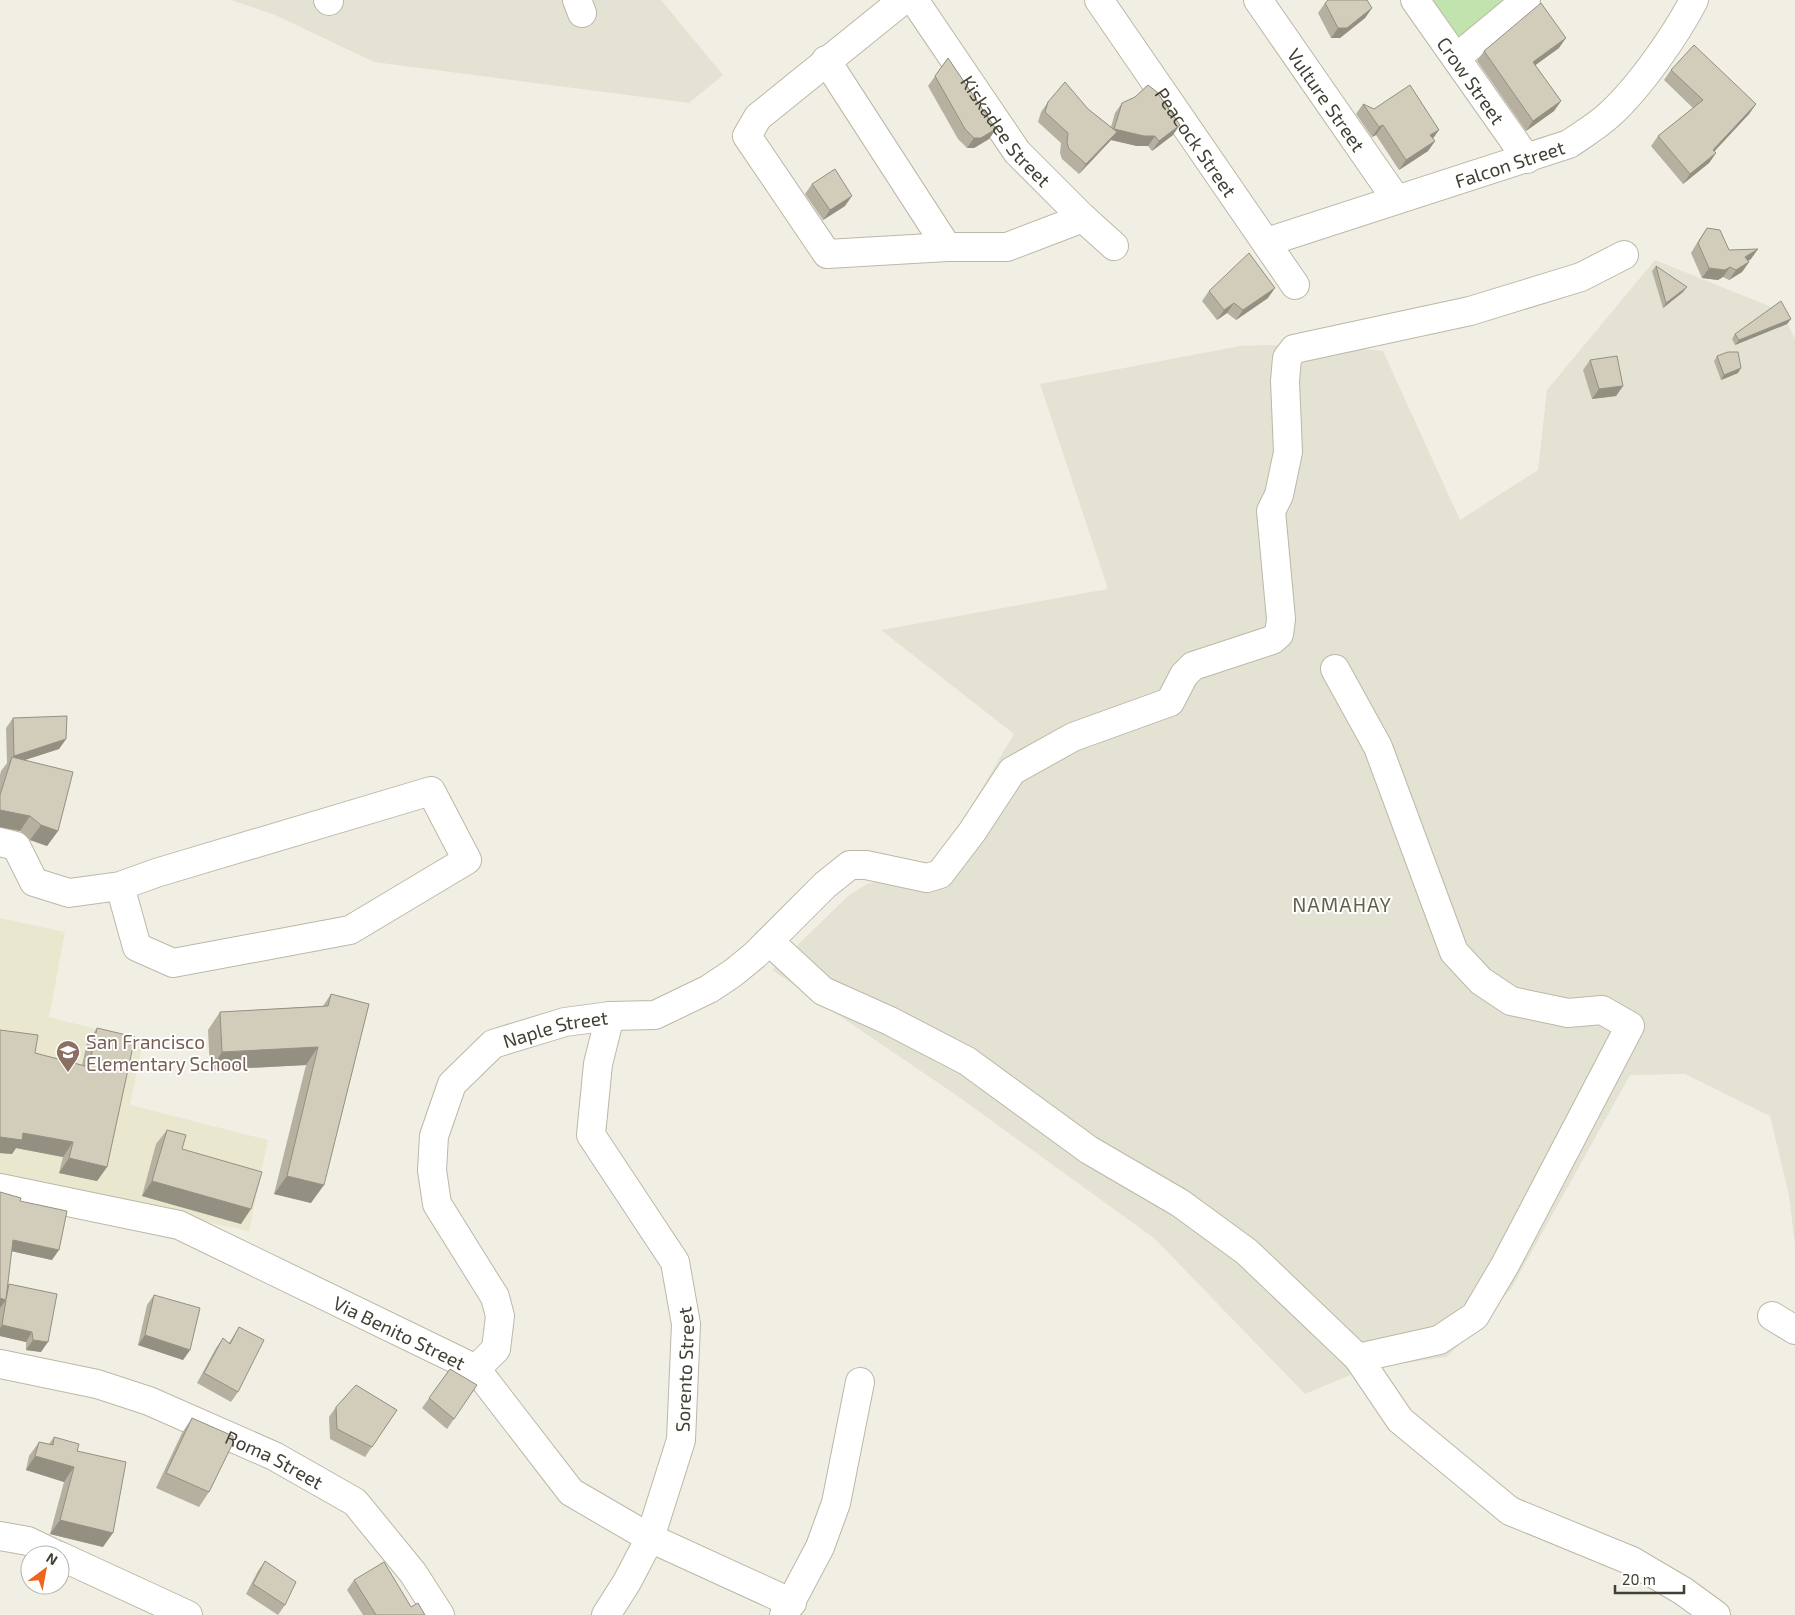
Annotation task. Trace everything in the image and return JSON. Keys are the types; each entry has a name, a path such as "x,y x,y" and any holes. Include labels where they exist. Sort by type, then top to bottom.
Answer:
{"street":[{"path":"903,0 826,60 758,117 747,136 826,254 947,247 1007,247 1083,218"},
{"name":"Kiskadee Street","path":"914,0 1017,152 1114,246"},
{"name":"Peacock Street","path":"1099,0 1295,285"},
{"name":"Vulture Street","path":"1258,0 1396,199"},
{"name":"Crow Street","path":"1415,0 1527,159"},
{"path":"1456,58 1526,0"},
{"name":"Falcon Street","path":"1267,242 1569,144 1610,114 1639,82 1686,16 1694,0"},
{"path":"826,60 947,247"},
{"name":"Naple Street","path":"476,1369 496,1349 500,1316 495,1297 437,1204 432,1170 434,1136 452,1084 494,1044 565,1022 610,1016 655,1015 710,989 733,973 769,942 825,885 850,865 866,865 927,878 940,874 972,832 1012,771 1074,737 1170,702 1184,676 1193,666 1272,640 1279,634 1281,619 1271,512 1279,495 1288,452 1284,381 1286,358 1294,349 1470,311 1581,276 1624,255"},
{"path":"1335,669 1378,747 1454,952 1482,980 1511,1001 1568,1013 1602,1010 1630,1026 1505,1264 1475,1316 1439,1340 1358,1358"},
{"path":"0,842 16,846 34,882 69,893 120,886 156,873 431,791 466,860 350,930 173,963 137,947 120,886"},
{"path":"769,942 823,991 890,1021 967,1061 1090,1150 1180,1203 1247,1252 1358,1358 1400,1420 1510,1510 1632,1561 1683,1591 1716,1615"},
{"name":"Sorento Street","path":"606,1615 627,1582 650,1538 681,1440 686,1324 675,1262 591,1135 598,1064 610,1016"},
{"name":"Via Benito Street","path":"0,1188 179,1225 476,1369 571,1492 650,1538 788,1609"},
{"path":"1772,1316 1795,1330"},
{"name":"Roma Street","path":"0,1364 97,1384 149,1401 274,1456 355,1502 414,1573 440,1615"},
{"path":"788,1609 820,1547 836,1503 860,1382"},
{"path":"0,1536 28,1541 36,1545"},
{"path":"70,1561 188,1615"}],"shaded area":[{"path":"231,0 661,0 723,75 689,103 374,62 275,15"},
{"path":"1655,260 1781,311 1795,339 1795,1246 1789,1195 1770,1116 1685,1074 1630,1075 1511,1289 1447,1357 1367,1368 1305,1394 1155,1239 959,1097 772,970 849,895 867,884 933,871 1014,734 881,630 1108,589 1040,384 1240,346 1312,344 1383,351 1460,520 1538,470 1547,390"},
{"name":"San Francisco Elementary School","path":"0,918 65,932 49,1017 143,1041 130,1105 268,1140 249,1231 0,1178"}],"green space":[{"path":"1430,0 1507,0 1458,40"}],"building":[{"path":"1328,0 1367,0 1372,8 1347,28 1338,28 1325,3"},
{"path":"1541,3 1566,38 1533,62 1561,101 1533,121 1484,51"},
{"path":"1694,45 1756,104 1713,150 1716,153 1690,174 1658,136 1703,100 1671,70"},
{"path":"948,58 996,129 981,138 974,138 965,129 935,76"},
{"path":"1065,82 1088,109 1117,132 1086,164 1069,149 1067,143 1068,133 1045,112 1048,102"},
{"path":"1148,85 1157,92 1180,125 1159,141 1155,136 1144,136 1114,129 1122,103 1135,97"},
{"path":"1410,85 1439,130 1430,135 1435,141 1406,160 1383,125 1379,127 1363,104 1374,109"},
{"path":"835,169 852,196 830,210 812,184"},
{"path":"1707,228 1720,230 1729,250 1758,249 1745,257 1749,262 1736,270 1730,267 1725,270 1709,268 1698,243"},
{"path":"1249,253 1275,288 1243,310 1234,303 1224,310 1209,291"},
{"path":"1656,266 1687,287 1666,303"},
{"path":"1781,301 1791,319 1739,340 1735,334"},
{"path":"1728,352 1738,352 1741,368 1724,375 1717,356"},
{"path":"1617,356 1623,386 1599,389 1590,360"},
{"path":"67,716 66,739 14,756 13,718"},
{"path":"12,757 73,772 58,831 41,825 30,816 0,810 0,795"},
{"path":"331,994 369,1004 324,1185 287,1176 318,1047 222,1052 220,1012 328,1006"},
{"path":"97,1028 135,1037 107,1167 69,1158 73,1142 23,1133 22,1140 0,1137 0,1030 38,1035 35,1053 89,1067"},
{"path":"167,1130 186,1135 182,1149 262,1172 251,1209 152,1181"},
{"path":"0,1192 21,1198 20,1201 67,1211 59,1250 13,1240 6,1299 9,1284 57,1294 48,1342 33,1340 32,1332 2,1325 6,1300 0,1298"},
{"path":"154,1295 200,1308 190,1350 145,1335"},
{"path":"239,1327 264,1340 238,1392 204,1373 223,1338 230,1344"},
{"path":"450,1369 477,1385 454,1419 429,1398"},
{"path":"356,1385 397,1410 372,1447 337,1429 336,1407"},
{"path":"192,1418 233,1436 233,1443 209,1492 166,1473"},
{"path":"54,1437 79,1444 77,1451 126,1462 113,1533 60,1520 74,1467 35,1456 39,1442 53,1445"},
{"path":"265,1561 296,1582 285,1605 253,1584"},
{"path":"384,1562 411,1607 418,1603 425,1615 376,1615 354,1580"}],"place":[{"name":"San Francisco Elementary School","path":"68,1073"}],"district":[{"name":"NAMAHAY","path":"1342,904"}]}
